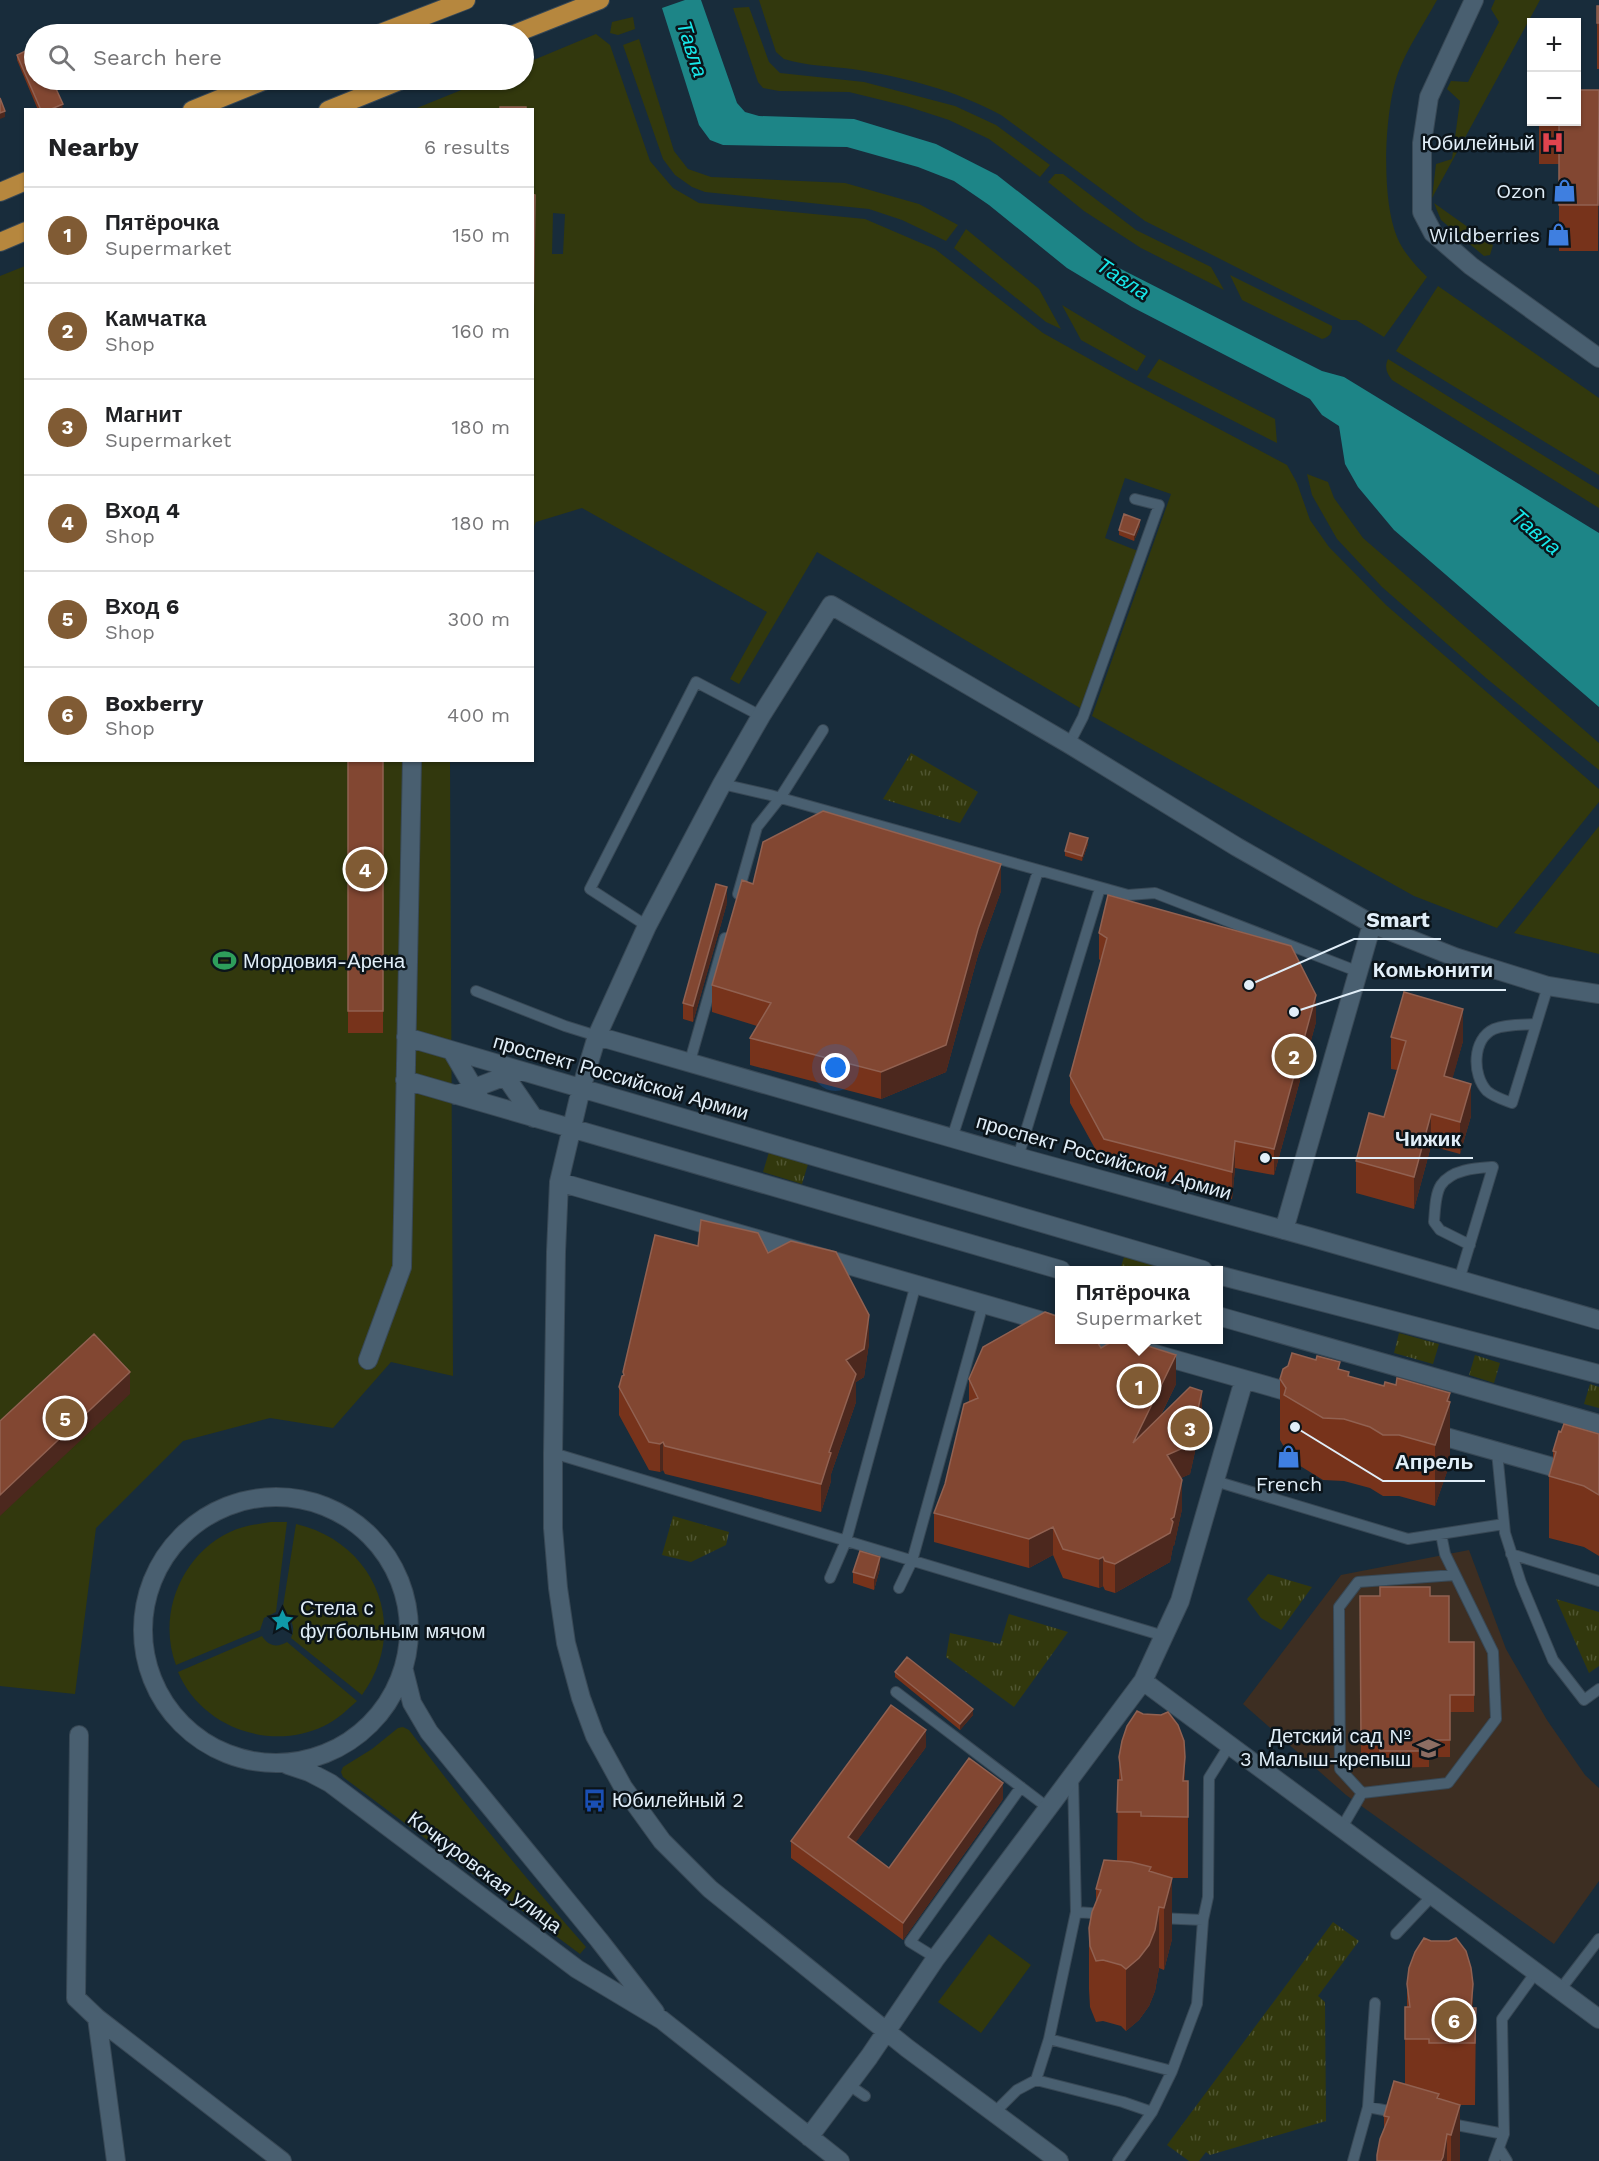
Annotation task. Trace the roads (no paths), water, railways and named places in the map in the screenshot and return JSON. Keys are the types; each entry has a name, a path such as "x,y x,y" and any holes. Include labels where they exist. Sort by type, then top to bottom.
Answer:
{"main road":[{"path":"404,24 466,0"},
{"path":"534,26 597,1"},
{"path":"197,108 241,90"},
{"path":"333,108 377,90"},
{"path":"0,192 24,182"},
{"path":"0,242 24,232"}],"street":[{"path":"1474,0 1429,97 1422,143 1422,212 1433,233 1472,266 1598,354"},
{"path":"1059,2161 887,2031 710,1889 662,1841 623,1787 596,1736 581,1698 566,1643 553,1528 559,1182 580,1089 597,1036 646,926 761,716 831,605 1372,924 1455,957 1548,986 1599,994"},
{"path":"368,1360 402,1267 412,762"},
{"path":"1284,1230 1372,924"},
{"name":"проспект Российской Армии","path":"597,1036 1599,1320"},
{"name":"проспект Российской Армии","path":"406,1037 508,1071 580,1089 1189,1266"},
{"path":"452,1051 478,1095"},
{"path":"478,1095 508,1071 534,1118"},
{"path":"405,1080 456,1095 478,1095 534,1118 1055,1268"},
{"path":"559,1182 1055,1325"},
{"path":"1223,1276 1599,1374"},
{"path":"1223,1317 1599,1424"},
{"path":"1120,1344 1325,1403"},
{"path":"809,2137 849,2085 936,1958 1143,1681 1180,1601 1244,1380"},
{"path":"1417,1429 1599,1480"},
{"path":"269,1496 295,1497 320,1504 344,1515 366,1530 383,1549 397,1572 406,1597 410,1622 409,1648 404,1671 382,1712 366,1729 347,1743 326,1754 304,1761 281,1763 257,1762 232,1756 208,1745 187,1730 169,1710 160,1695 147,1663 143,1637 143,1620 150,1586 161,1562 177,1541 196,1523 218,1509 269,1496"},
{"name":"Кочкуровская улица","path":"404,1671 412,1703 429,1732 662,2020"},
{"path":"1143,1681 1599,2019"},
{"path":"79,1735 76,1998 97,2018 282,2161"},
{"name":"Кочкуровская улица","path":"281,1763 309,1772 330,1783 577,1969 662,2020 840,2161"},
{"path":"97,2018 116,2161"}],"lane":[{"path":"1069,744 1083,717 1159,505 1135,499"},
{"path":"646,926 590,889 696,682 761,716"},
{"path":"735,905 757,827 780,798 823,730"},
{"path":"722,784 780,798 1100,888 1128,895 1155,893 1359,972"},
{"path":"952,1138 1038,871"},
{"path":"1018,1157 1100,888"},
{"path":"690,1061 728,927"},
{"path":"1536,1024 1508,1026 1492,1030 1481,1044 1476,1059 1477,1073 1487,1090 1498,1098 1512,1103 1548,986"},
{"path":"476,991 597,1036"},
{"path":"1460,1280 1493,1167 1472,1169 1452,1175 1440,1185 1434,1222 1440,1230 1470,1245"},
{"path":"830,1578 846,1541 916,1284"},
{"path":"899,1588 912,1561 982,1304"},
{"path":"1497,1452 1504,1524 1511,1554 1553,1660 1584,1700 1599,1689"},
{"path":"553,1453 1164,1636"},
{"path":"1215,1481 1408,1539 1504,1524"},
{"path":"1362,1793 1448,1783 1496,1719 1493,1652 1445,1554 1441,1534"},
{"path":"1511,1554 1599,1581"},
{"path":"1362,1793 1340,1769 1338,1607 1358,1582 1455,1575"},
{"path":"896,1692 1047,1807"},
{"path":"1118,2161 1152,2112 1172,2072 1197,2004 1203,1920 1208,1897 1209,1778 1229,1746"},
{"path":"1036,2080 1048,2039 1076,1912 1073,1776"},
{"path":"936,1958 910,1942 1021,1787"},
{"path":"1341,1829 1362,1793"},
{"path":"1396,1934 1432,1896"},
{"path":"1076,1912 1111,1915"},
{"path":"1146,1917 1203,1920"},
{"path":"1560,1990 1599,1938"},
{"path":"1494,2161 1504,2134 1502,2019 1536,1972"},
{"path":"1353,2161 1368,2108 1375,2003"},
{"path":"1048,2039 1172,2072"},
{"path":"994,2113 1017,2090 1036,2080 1123,2102 1152,2112"},
{"path":"849,2085 865,2096"},
{"path":"1368,2108 1413,2116"},
{"path":"1436,2121 1504,2134"},
{"path":"1499,2148 1507,2161"}],"water":[{"name":"Тавла","path":"685,0 701,0 737,103 745,112 759,116 854,119 936,144 997,175 1111,264 1322,371 1344,377 1599,533 1599,707 1394,530 1358,487 1345,464 1339,426 1322,415 1310,399 1132,307 1067,268 989,205 954,181 918,167 847,147 723,145 710,140 699,125 662,8"}],"place":[{"name":"Юбилейный","path":"1553,143"},
{"name":"Ozon","path":"1564,191"},
{"name":"Wildberries","path":"1558,235"},
{"name":"Вход 4","path":"365,869"},
{"name":"Мордовия-Арена","path":"225,961"},
{"name":"Smart","path":"1249,985"},
{"name":"Комьюнити","path":"1294,1012"},
{"name":"Камчатка","path":"1294,1056"},
{"name":"Чижик","path":"1265,1158"},
{"name":"Пятёрочка","path":"1139,1386"},
{"name":"Вход 6","path":"65,1418"},
{"name":"Апрель","path":"1295,1427"},
{"name":"Магнит","path":"1190,1428"},
{"name":"French","path":"1289,1457"},
{"name":"Стела с футбольным мячом","path":"282,1620"},
{"name":"Детский сад № 3 Малыш-крепыш","path":"1429,1748"},
{"name":"Юбилейный 2","path":"594,1800"},
{"name":"Boxberry","path":"1454,2020"}]}
